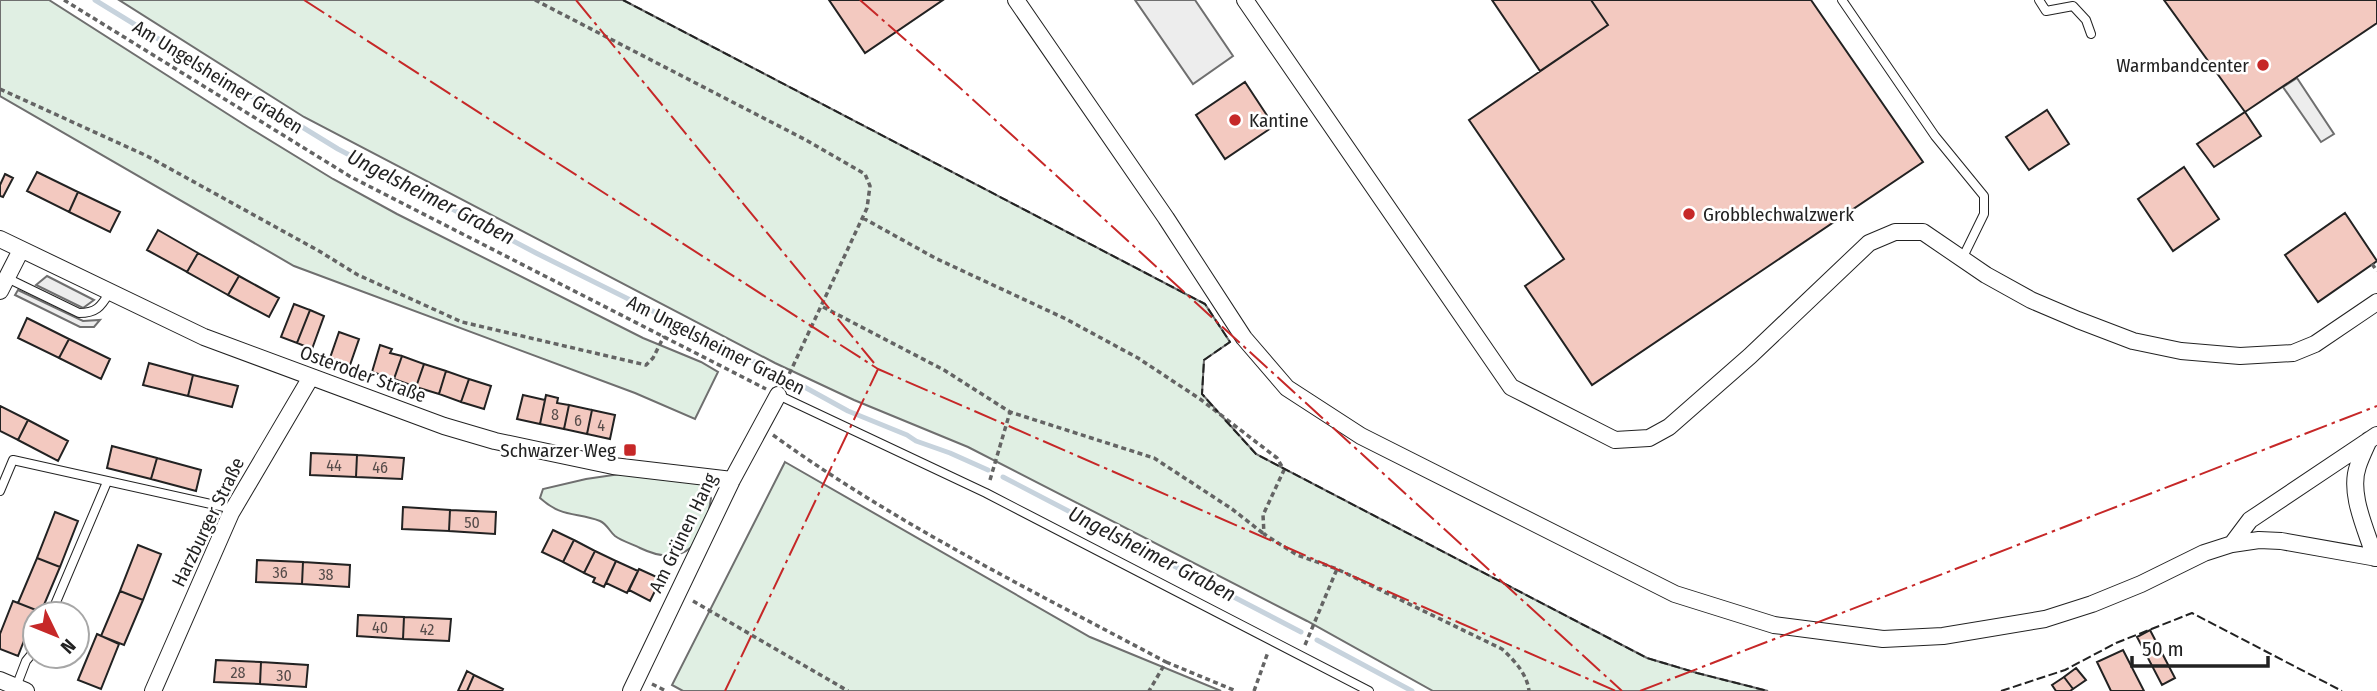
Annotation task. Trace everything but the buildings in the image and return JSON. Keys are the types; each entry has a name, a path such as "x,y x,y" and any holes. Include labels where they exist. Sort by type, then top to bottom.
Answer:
{"street":[{"path":"1016,0 1166,218 1244,338 1287,388 1361,436 1675,594 1774,625 1883,639 1943,636 2045,619 2092,604 2141,584 2204,553 2232,544 2259,540 2281,541 2376,558"},
{"path":"1245,0 1511,387 1615,440 1649,438 1669,427 1869,243 1895,232 1923,232 1986,275 2031,300 2078,320 2133,341 2181,351 2240,356 2293,353 2315,344 2377,302"},
{"name":"Osteroder Straße","path":"0,239 204,337 444,426 495,441 613,466 732,480"},
{"path":"3,285 21,250"},
{"name":"Harzburger Straße","path":"153,691 233,509 311,377"},
{"name":"Am Grünen Hang","path":"631,691 732,480 778,395"},
{"path":"2232,544 2250,520 2373,438"},
{"path":"2373,438 2356,469 2361,520 2376,558"},
{"path":"0,680 21,689"}],"lane":[{"path":"1842,0 1935,136 1984,196 1984,214 1963,257"},
{"path":"2039,0 2046,11 2073,6 2086,20 2091,34"},
{"path":"3,285 79,313 92,313 102,306 110,293"},
{"name":"Am Ungelsheimer Graben","path":"778,395 986,493 1369,691"},
{"path":"0,491 13,460 233,509"},
{"path":"57,600 107,482"},
{"path":"21,689 24,670"}],"path":[{"name":"Am Ungelsheimer Graben","path":"64,0 351,177 778,395"},
{"path":"535,0 804,139 865,174 870,186 870,196 863,218 823,307 778,395"},
{"path":"0,89 147,156 358,275 462,322 646,365 653,358 664,336"},
{"path":"863,218 935,258 1066,319 1138,358 1200,399 1277,458 1283,470 1263,515 1264,534"},
{"path":"2372,264 2377,271"},
{"path":"823,307 944,370 1010,412 1154,458 1297,555 1337,569 1502,649 1516,662 1529,691"},
{"path":"986,493 1010,412"},
{"path":"761,426 814,465 960,552 1166,662 1236,691"},
{"path":"1301,655 1337,569"},
{"path":"678,592 848,691"},
{"path":"1254,691 1272,640"},
{"path":"1149,691 1166,662"}],"green space":[{"path":"0,0 49,0 333,179 643,338 718,372 695,419 635,393 294,266 0,96"},
{"path":"119,0 623,0 1205,304 1230,342 1204,360 1202,394 1256,454 1647,658 1768,691 1433,691 1307,621 968,447 854,400 775,363 304,117"},
{"path":"785,462 1090,637 1221,691 683,691 672,685"},
{"path":"620,474 698,482 711,498 704,527 690,548 670,556 656,554 618,538 600,521 562,512 540,498 543,489"}],"shaded area":[{"path":"1135,0 1195,0 1233,56 1193,84"},
{"path":"2297,78 2334,134 2321,142 2283,87"},
{"path":"47,276 94,300 83,308 36,285"},
{"path":"18,290 83,321 100,320 94,327 80,327 15,295"}],"waterway":[{"name":"Ungelsheimer Graben","path":"95,0 338,149 536,253 779,374"},
{"name":"Ungelsheimer Graben","path":"799,384 848,411 988,470"},
{"name":"Ungelsheimer Graben","path":"1003,477 1301,632"},
{"name":"Ungelsheimer Graben","path":"1317,640 1412,691"}],"fence":[{"path":"623,0 1205,304 1230,342 1204,360 1202,394 1218,412"},
{"path":"1225,420 1256,454 1647,658 1768,691"},
{"path":"2001,691 2065,670 2116,643 2192,613 2342,691"}],"power":[{"path":"304,0 878,369 1616,691"},
{"path":"576,0 874,363"},
{"path":"860,0 958,86 1622,691"},
{"path":"725,691 878,369"},
{"path":"1640,691 2377,406"}],"place":[{"name":"Warmbandcenter","path":"2263,65"},
{"name":"Kantine","path":"1235,120"},
{"name":"Grobblechwalzwerk","path":"1689,214"},
{"name":"Schwarzer Weg","path":"630,450"}]}
